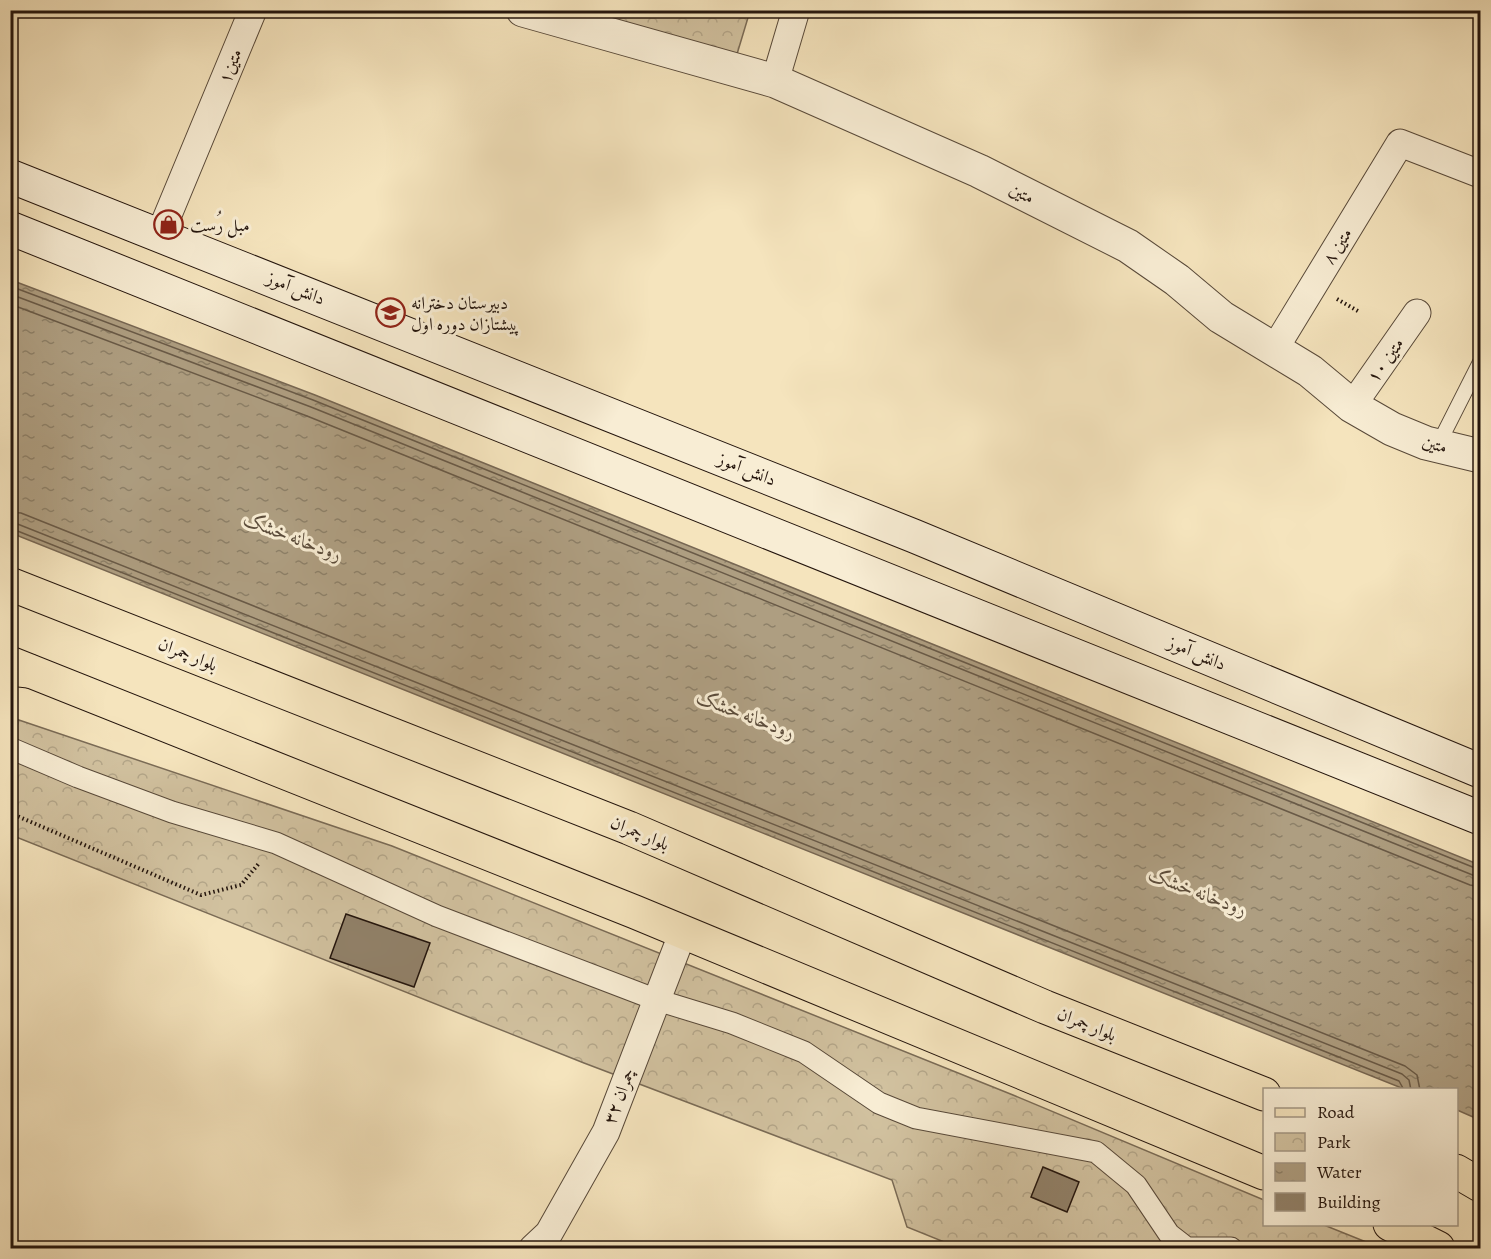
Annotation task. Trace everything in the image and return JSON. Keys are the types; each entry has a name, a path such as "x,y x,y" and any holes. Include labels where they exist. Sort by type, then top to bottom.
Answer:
{"main road":[{"name":"متین","path":"523,10 775,81 979,171 1128,246 1177,280 1221,317 1310,371 1352,406 1392,429 1438,446 1480,456"},
{"name":"دانش آموز","path":"10,176 914,536 1480,771"},
{"path":"10,228 1480,818"},
{"name":"بلوار چمران","path":"10,584 629,828 1045,1007 1263,1094"},
{"path":"17,667 683,932 1263,1173"},
{"path":"1458,1172 1480,1185"},
{"path":"1394,1226 1438,1248"}],"street":[{"name":"متین۱","path":"160,234 253,10"},
{"path":"775,81 796,10"},
{"name":"۸ متین","path":"1274,350 1400,143 1480,174"},
{"name":"۱۰ متین","path":"1352,406 1417,313"},
{"path":"10,748 78,777 161,808 276,843 437,916 657,1000 732,1023 804,1052 879,1103 916,1118 1096,1152 1136,1185 1169,1233 1187,1248 1231,1248"},
{"name":"۳۲ چمران","path":"533,1248 549,1233 606,1132 683,932"}],"lane":[{"path":"1438,446 1480,362"}],"path":[{"path":"10,813 201,895 241,885 276,843"}],"green space":[{"path":"573,11 750,11 737,54"},
{"path":"10,717 392,846 1013,1095 1263,1200 1263,1226 1326,1226 1381,1248 959,1248 907,1227 892,1180 584,1063 11,835"}],"water":[{"name":"رودخانه خشک","path":"11,280 315,395 1480,865 1480,1120 1458,1110 1458,1088 1401,1088 11,533"}],"building":[{"path":"346,914 430,943 414,987 330,958"},
{"path":"1043,1167 1079,1182 1067,1212 1031,1197"}],"place":[{"name":"مبل رُست","path":"169,225"},
{"name":"دبیرستان دخترانه پیشتازان دوره اول","path":"390,313"}]}
